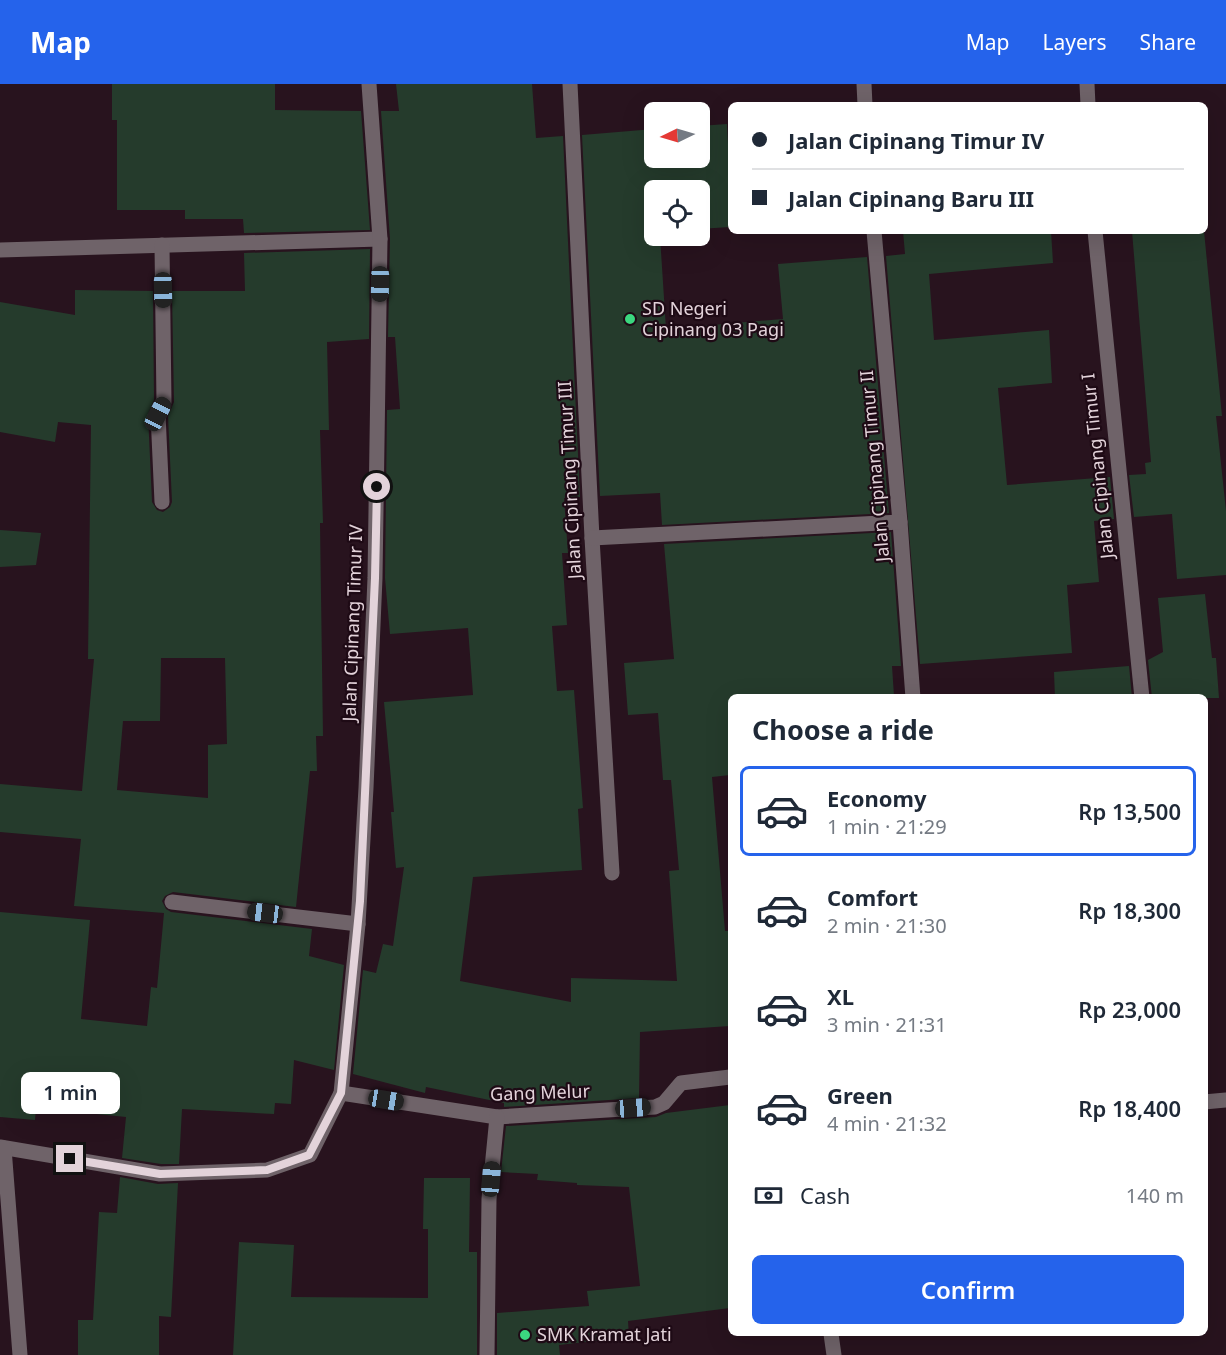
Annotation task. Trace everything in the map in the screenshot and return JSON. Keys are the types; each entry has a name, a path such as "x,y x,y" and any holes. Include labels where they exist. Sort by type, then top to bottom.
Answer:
{"street":[{"name":"Jalan Cipinang Timur IV","path":"2,1148 160,1174 267,1170 309,1155 341,1093 358,924 375,578 380,239 369,84"},
{"name":"Jalan Cipinang Timur III","path":"570,84 592,538 612,873"},
{"path":"864,84 865,102"},
{"path":"1087,84 1088,102"},
{"name":"Jalan Cipinang Timur II","path":"874,234 913,694"},
{"name":"Jalan Cipinang Timur I","path":"1095,234 1142,694"},
{"path":"0,250 380,239"},
{"path":"162,245 164,402 158,414 162,502"},
{"path":"592,538 900,522"},
{"path":"172,902 358,924"},
{"name":"Gang Melur","path":"341,1093 497,1117 655,1107 664,1103 681,1083 728,1077"},
{"path":"1208,1102 1226,1100"},
{"path":"487,1355 489,1199 497,1117"},
{"path":"2,1148 20,1355"},
{"path":"831,1336 834,1355"}],"building":[{"path":"112,84 275,84 275,110 361,111 370,230 244,233 243,219 185,219 185,210 117,210 117,120 112,120"},
{"path":"396,84 532,84 536,138 563,136 580,497 564,498 568,553 562,553 567,625 552,626 557,691 574,690 583,808 578,809 582,870 473,877 460,981 571,1002 571,978 677,981 669,871 679,870 671,780 663,780 658,713 628,715 624,663 674,659 664,544 891,532 901,666 892,666 894,694 728,694 728,775 712,777 725,931 728,931 728,1026 640,1032 639,1098 504,1107 504,1103 426,1087 425,1093 353,1074 363,970 376,973 383,944 393,946 404,867 396,868 391,812 394,812 384,702 473,695 468,628 390,634 385,578 387,410 400,409 395,337 388,337 390,239 381,111 399,111"},
{"path":"727,124 728,227 710,228 710,180 644,180 644,246 661,246 666,329 783,319 778,264 867,257 889,513 662,525 660,493 600,496 582,135 644,130 644,168 710,168 710,125"},
{"path":"903,234 1051,234 1053,263 929,274 934,340 1049,330 1052,383 998,388 1007,485 1110,477 1114,519 1094,521 1099,582 1067,585 1072,653 920,664 886,256 905,254"},
{"path":"1132,234 1204,234 1222,416 1216,416 1226,511 1226,575 1177,579 1172,514 1134,517 1129,475 1146,474 1145,463 1151,462"},
{"path":"370,249 369,339 327,342 329,430 320,430 323,523 320,523 323,736 316,736 317,771 310,771 296,907 173,892 165,896 162,901 166,909 171,912 312,929 309,956 344,965 334,1070 294,1060 291,1104 275,1103 274,1114 182,1109 179,1164 161,1164 122,1158 126,1117 36,1108 35,1120 0,1117 0,912 90,920 81,1019 147,1026 151,987 157,988 164,913 74,906 81,839 0,832 0,784 82,791 94,659 88,659 91,425 58,422 55,442 0,432 0,302 75,315 75,290 153,291 154,400 148,414 152,502 157,510 163,512 170,507 172,502 168,416 174,402 172,291 245,291 244,253","holes":["161,658 225,658 227,744 208,745 208,798 117,790 123,721 160,721"]},
{"path":"0,530 41,533 36,565 0,567"},
{"path":"1205,594 1212,658 1216,658 1219,698 1208,698 1208,694 1152,694 1148,660 1163,652 1158,598"},
{"path":"1129,666 1132,694 1055,694 1054,672"},
{"path":"728,1105 728,1308 628,1321 629,1337 559,1345 560,1355 497,1355 497,1313 589,1306 587,1291 640,1286 629,1187 577,1185 577,1183 537,1180 538,1174 501,1172 506,1126 656,1117 666,1113"},
{"path":"120,1177 158,1184 178,1183 171,1317 159,1316 159,1355 78,1355 78,1320 93,1320 99,1212 117,1213"},
{"path":"424,1178 470,1178 469,1252 477,1252 477,1355 233,1355 239,1242 294,1245 291,1297 428,1298 428,1229 423,1229"}],"place":[{"name":"SD Negeri Cipinang 03 Pagi","path":"630,319"},
{"name":"SMK Kramat Jati","path":"525,1335"}],"route":[{"path":"70,1159 160,1174 267,1170 309,1155 341,1093 360,901 377,487"}]}
